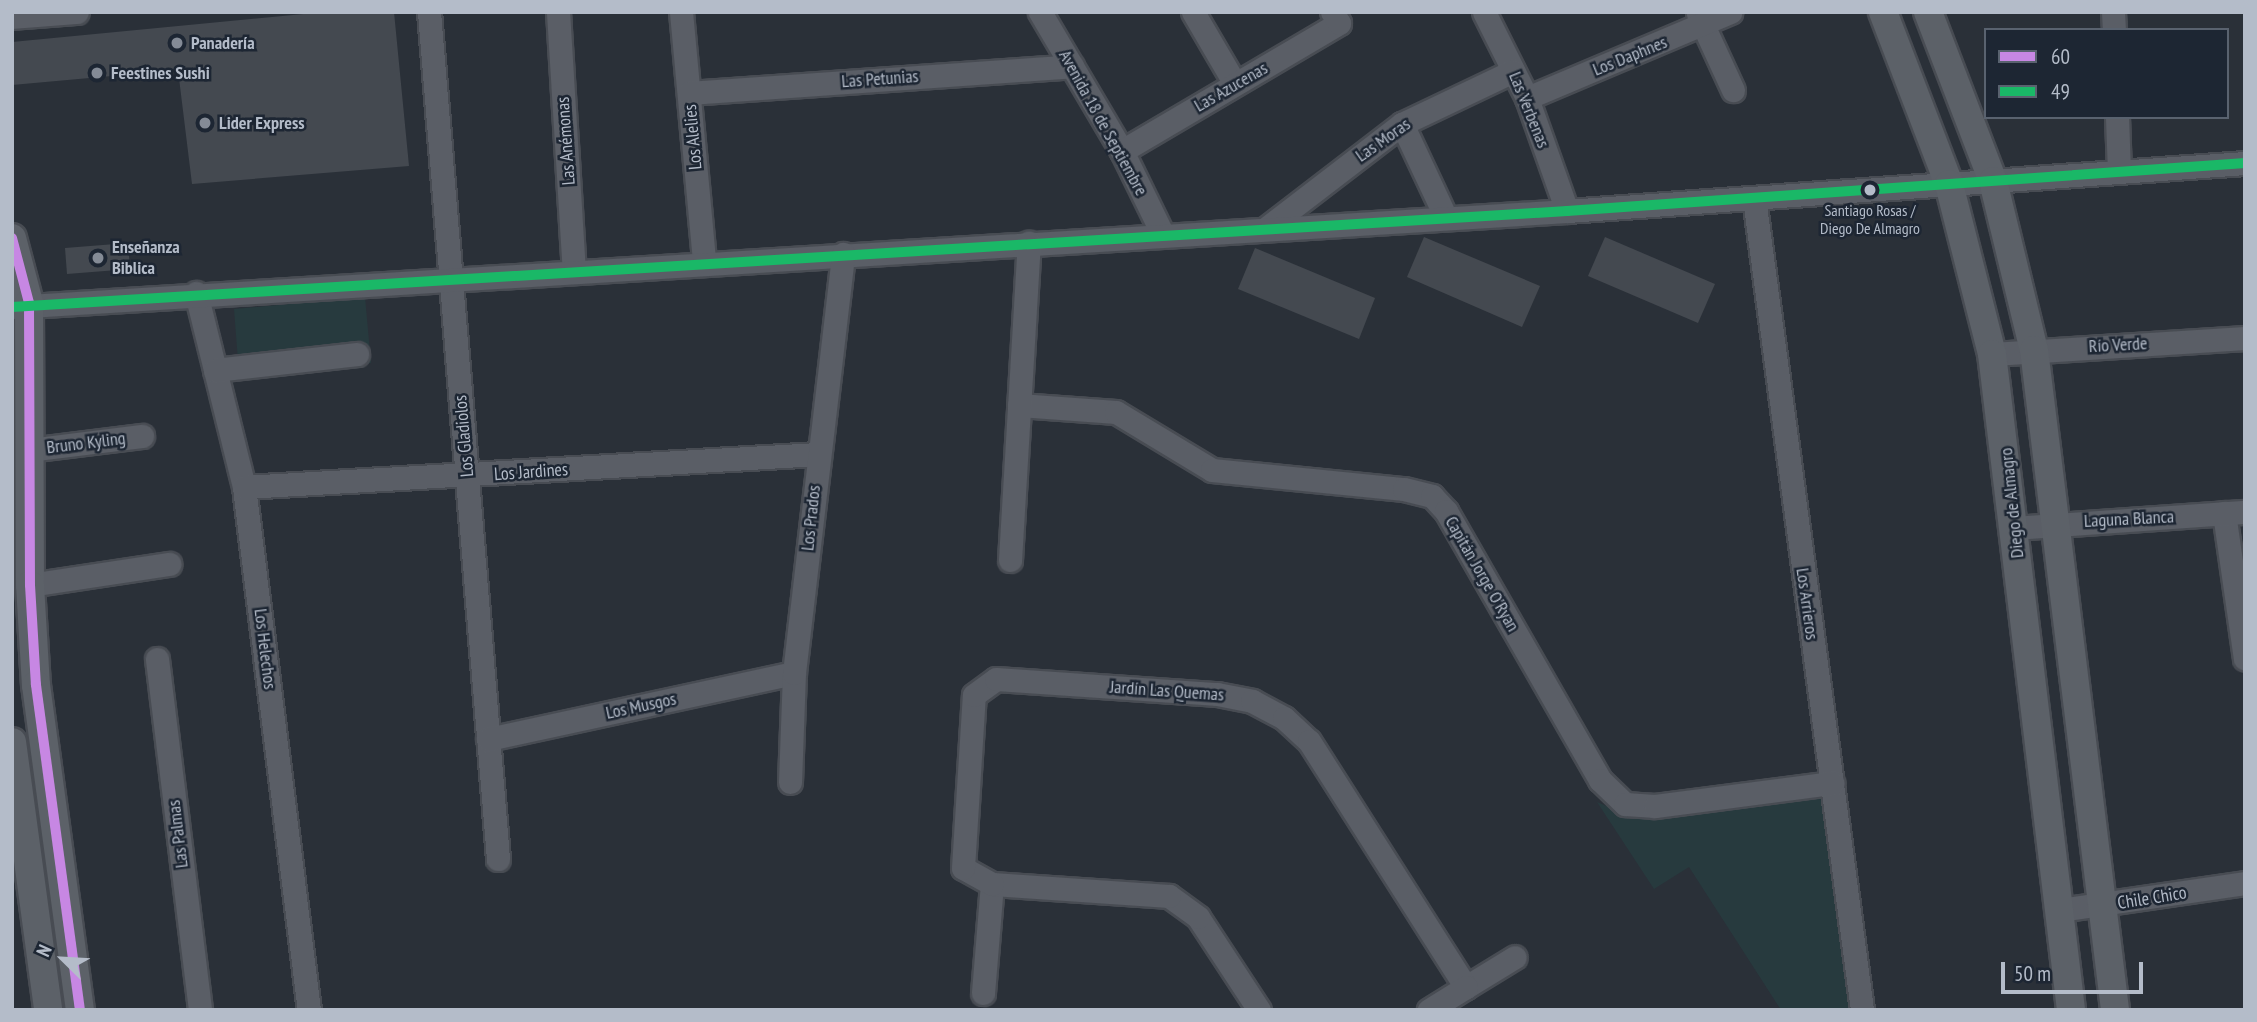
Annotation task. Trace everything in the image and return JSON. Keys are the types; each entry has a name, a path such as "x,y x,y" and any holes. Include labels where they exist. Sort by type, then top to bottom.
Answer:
{"main road":[{"name":"Diego de Almagro","path":"1883,12 1949,184 1992,354 2071,1010"},
{"path":"1928,12 1993,181 2034,350 2115,1010"},
{"path":"12,238 21,305 24,465 30,585 23,654 57,837 80,1010"},
{"path":"12,742 48,1010"},
{"path":"26,844 57,837"}],"street":[{"path":"12,17 77,12"},
{"name":"Los Gladiolos","path":"429,12 498,859"},
{"name":"Las Anémonas","path":"558,12 574,270"},
{"name":"Los Alelies","path":"681,12 704,262"},
{"name":"Avenida 18 de Septiembre","path":"1040,12 1122,151 1163,235"},
{"path":"1193,12 1235,84"},
{"name":"Las Verbenas","path":"1484,12 1527,98 1567,211"},
{"name":"Los Daphnes","path":"1527,98 1701,19 1731,12"},
{"name":"Las Azucenas","path":"1122,151 1235,84 1336,18"},
{"path":"1701,19 1733,90"},
{"name":"Las Petunias","path":"688,93 1072,66"},
{"name":"Las Moras","path":"1265,229 1402,124 1513,71"},
{"path":"2117,119 2119,172"},
{"path":"1402,124 1446,218"},
{"path":"21,305 1567,211 2245,163"},
{"name":"Los Arrieros","path":"1754,198 1862,1010"},
{"path":"1010,560 1029,243"},
{"name":"Los Prados","path":"790,782 794,673 843,254"},
{"name":"Los Helechos","path":"196,293 244,487 310,1010"},
{"name":"Río Verde","path":"1992,354 2245,338"},
{"path":"215,370 357,354"},
{"name":"Capitán Jorge O'Ryan","path":"1019,405 1116,412 1212,470 1404,489 1432,496 1446,511 1605,788 1625,804 1655,806 1833,783"},
{"name":"Bruno Kyling","path":"24,465 142,436"},
{"name":"Los Jardines","path":"244,487 818,454"},
{"path":"2234,512 2245,658"},
{"name":"Laguna Blanca","path":"2014,528 2234,512"},
{"path":"30,585 169,564"},
{"name":"Las Palmas","path":"157,659 200,1010"},
{"name":"Los Musgos","path":"488,739 794,673"},
{"name":"Jardín Las Quemas","path":"1259,1010 1198,917 1169,896 992,884 963,868 974,695 996,679 1235,696 1269,709 1310,741 1466,987"},
{"name":"Chile Chico","path":"2060,910 2245,883"},
{"path":"984,993 992,884"},
{"path":"1429,1010 1515,957"}],"green space":[{"path":"365,297 371,363 239,374 234,309"},
{"path":"1824,794 1850,1010 1781,1010 1689,867 1654,889 1597,802 1625,814"}],"building":[{"path":"324,12 394,12 409,166 192,184 178,70 12,85 12,42"},
{"path":"1424,237 1540,286 1522,327 1407,277"},
{"path":"1605,237 1715,284 1698,323 1588,276"},
{"name":"Enseñanza Biblica","path":"128,243 130,269 67,274 65,248"},
{"path":"1255,248 1375,298 1359,339 1238,289"}],"transit line":[{"name":"49","path":"12,307 1567,211 2245,163"},
{"name":"60","path":"12,238 29,303 30,585 36,685 80,1010"}],"place":[{"name":"Panadería","path":"177,43"},
{"name":"Feestines Sushi","path":"97,73"},
{"name":"Lider Express","path":"205,123"},
{"name":"Santiago Rosas / Diego De Almagro","path":"1870,190"},
{"name":"Enseñanza Biblica","path":"98,258"}]}
